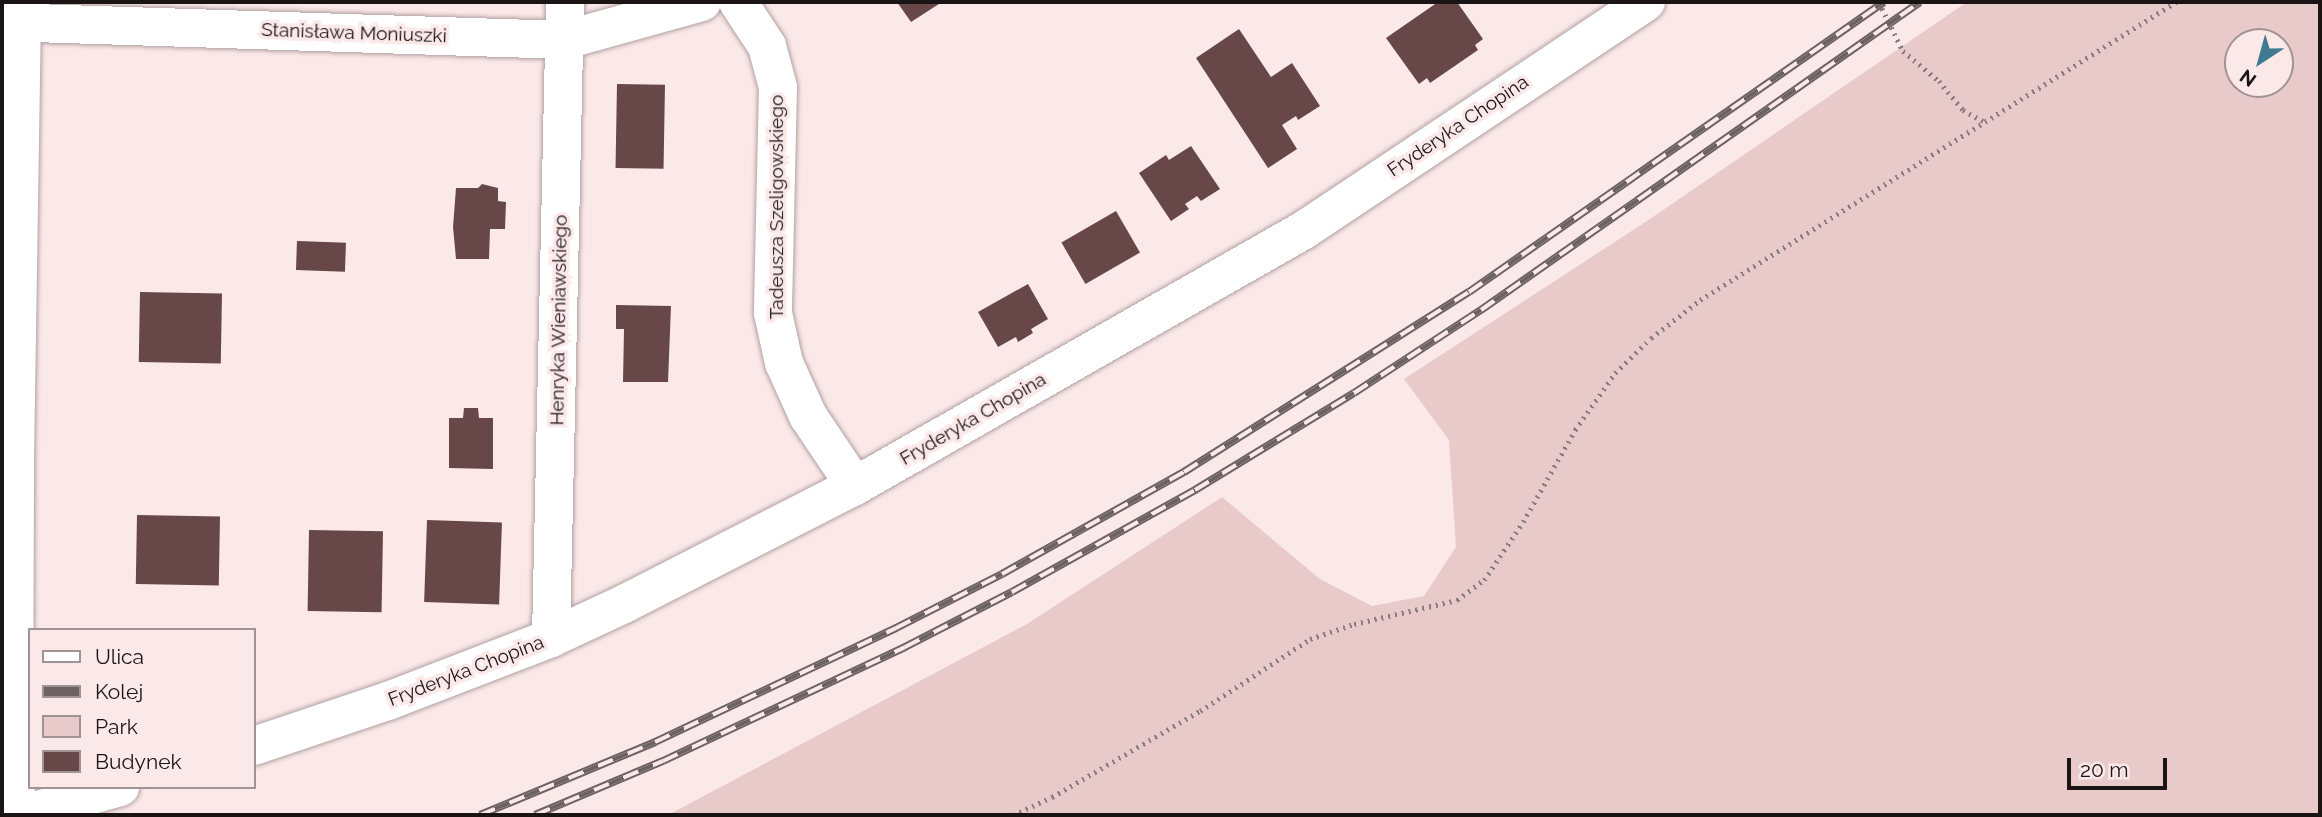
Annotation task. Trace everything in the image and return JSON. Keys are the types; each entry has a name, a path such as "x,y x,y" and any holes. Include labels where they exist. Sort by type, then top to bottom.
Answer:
{"street":[{"name":"Henryka Wieniawskiego","path":"551,638 565,2"},
{"name":"Stanisława Moniuszki","path":"15,15 565,40 702,2"},
{"name":"Tadeusza Szeligowskiego","path":"738,2 766,46 779,87 773,313 784,363 807,416 855,486"},
{"name":"Fryderyka Chopina","path":"256,745 388,701 551,638 626,603 855,486 1304,230 1646,2"},
{"path":"15,15 8,460 14,762 19,815 113,789"}],"path":[{"path":"1880,2 1903,51 1939,81 1963,110 1984,121"},
{"path":"1013,815 1052,797 1200,711 1310,639 1353,624 1457,600 1484,580 1523,522 1574,430 1615,373 1651,338 1700,300 2176,2"}],"green space":[{"path":"1967,2 2320,2 2320,815 668,815 1027,624 1222,497 1320,579 1372,606 1424,596 1456,547 1449,440 1404,379 1647,221"}],"building":[{"path":"897,2 942,2 911,22"},
{"path":"1438,2 1457,2 1483,39 1475,45 1478,50 1430,83 1427,78 1419,84 1386,38"},
{"path":"1239,29 1271,77 1292,63 1320,106 1298,120 1296,116 1282,125 1297,149 1268,168 1196,58"},
{"path":"617,84 665,85 664,169 616,168"},
{"path":"1191,146 1220,189 1201,201 1197,196 1185,204 1189,209 1171,221 1139,173 1166,155 1169,160"},
{"path":"482,184 498,188 498,201 506,202 505,229 490,229 489,259 456,259 453,227 456,188 478,188"},
{"path":"1116,211 1140,253 1085,284 1061,243"},
{"path":"297,241 346,243 345,272 296,270"},
{"path":"1028,284 1048,319 1031,329 1033,333 1018,342 1016,337 998,347 978,312"},
{"path":"140,292 222,293 221,363 139,362"},
{"path":"616,305 671,306 668,382 623,382 624,329 616,329"},
{"path":"464,408 478,408 479,418 493,418 493,469 449,468 449,418 463,418"},
{"path":"137,515 220,516 219,585 136,584"},
{"path":"427,520 502,523 499,605 424,602"},
{"path":"309,530 383,531 382,612 308,611"}],"railway":[{"path":"480,815 655,742 896,628 1002,574 1184,472 1469,292 1884,2"},
{"path":"535,815 663,761 905,647 1012,592 1195,490 1354,393 1481,310 1920,2"}]}
